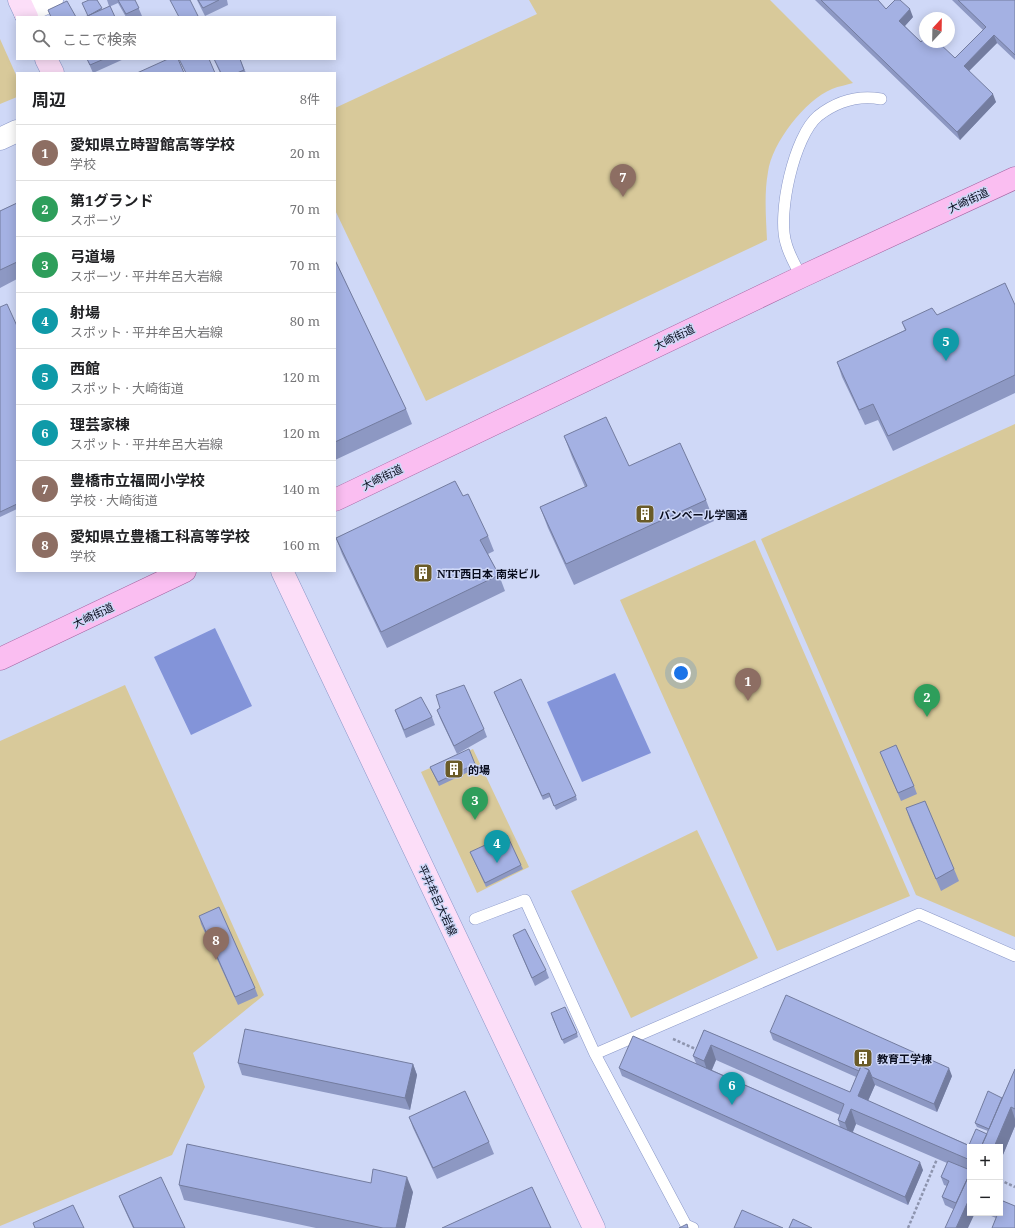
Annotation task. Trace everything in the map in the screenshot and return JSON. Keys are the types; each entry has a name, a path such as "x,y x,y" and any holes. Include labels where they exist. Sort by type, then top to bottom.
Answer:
{"main road":[{"path":"46,60 52,72"},
{"name":"大崎街道","path":"336,500 801,277 1015,178"},
{"name":"大崎街道","path":"0,659 183,572"},
{"name":"平井牟呂大岩線","path":"282,572 594,1228"}],"street":[{"path":"24,10 52,0"},
{"path":"0,139 16,131"}],"lane":[{"path":"801,277 785,243 784,210 787,184 798,149 806,131 817,117 839,103 867,96 881,99"},
{"path":"475,919 525,900 595,1054 686,1224 693,1228"},
{"path":"595,1054 919,914 1015,956"}],"path":[{"path":"651,1030 699,1050"},
{"path":"908,1228 937,1159"},
{"path":"1003,1181 1015,1187"}],"shaded area":[{"path":"529,0 770,0 853,83 832,89 811,103 791,124 776,148 768,172 766,189 767,240 426,401 336,212 336,108 537,14"},
{"path":"0,39 16,75 16,97 0,104"},
{"path":"1015,424 1015,937 916,895 761,539"},
{"path":"755,540 910,896 777,951 620,600"},
{"path":"125,685 264,995 193,1053 205,1087 172,1155 0,1226 0,741"},
{"path":"473,749 529,867 477,893 421,772"},
{"path":"697,830 758,958 631,1018 571,891"}],"water":[{"path":"215,628 252,706 191,735 154,657"},
{"path":"615,673 651,753 582,782 547,702"}],"building":[{"path":"89,0 97,0 102,8 88,16 82,3"},
{"path":"118,0 135,0 139,8 126,14"},
{"path":"170,0 190,0 198,16 178,16"},
{"path":"198,0 219,0 203,8"},
{"path":"821,0 878,0 886,9 895,0 900,0 910,9 899,21 919,40 919,48 944,48 955,58 986,27 958,0 1015,0 1015,55 994,35 964,66 993,94 957,132"},
{"path":"67,1 75,16 51,16 48,10"},
{"path":"110,6 115,16 87,16"},
{"path":"88,60 102,60 90,65"},
{"path":"166,60 178,60 184,72 139,72"},
{"path":"180,60 209,60 215,72 186,72"},
{"path":"214,60 240,60 244,70 239,72 220,72"},
{"path":"16,203 16,262 0,270 0,211"},
{"path":"336,262 406,409 336,442"},
{"path":"1005,283 1015,305 1015,375 888,436 873,404 859,410 837,362 906,330 902,322 932,308 937,315"},
{"path":"7,304 16,324 16,504 0,512 0,307"},
{"name":"バンベール学園通","path":"606,417 629,466 680,443 706,500 566,564 540,507 587,486 564,436"},
{"name":"NTT西日本 南栄ビル","path":"455,481 463,496 468,494 488,536 480,540 499,575 381,632 336,538"},
{"path":"521,679 576,796 554,806 549,793 542,796 494,692"},
{"path":"464,685 484,729 454,746 437,710 440,708 436,695"},
{"path":"421,697 432,717 404,730 395,710"},
{"path":"896,745 914,786 898,793 880,752"},
{"name":"的場","path":"469,749 475,764 438,782 430,767"},
{"path":"925,801 954,869 936,879 906,808"},
{"path":"507,835 521,865 485,883 470,852"},
{"path":"219,907 255,988 235,997 199,916"},
{"path":"525,929 546,970 532,978 513,935"},
{"name":"教育工学棟","path":"786,995 949,1068 934,1104 872,1077 869,1070 861,1066 859,1071 770,1032"},
{"path":"565,1007 577,1033 562,1040 551,1013"},
{"path":"245,1029 413,1064 405,1098 238,1063"},
{"path":"704,1030 850,1092 861,1066 869,1070 858,1096 967,1145 967,1159 851,1109 845,1123 838,1120 844,1104 711,1045 704,1061 693,1056"},
{"path":"633,1036 920,1162 905,1197 619,1068"},
{"path":"1015,1069 1015,1109 1011,1107 995,1144 982,1144"},
{"path":"465,1091 489,1142 433,1168 409,1117"},
{"path":"988,1091 1002,1098 989,1129 975,1123"},
{"path":"976,1129 987,1134 982,1144 969,1144"},
{"path":"187,1144 371,1183 373,1169 407,1177 396,1228 383,1228 179,1185"},
{"path":"948,1161 967,1169 967,1179 956,1203 942,1197 949,1181 941,1177"},
{"path":"161,1177 185,1228 134,1228 119,1196"},
{"path":"967,1180 967,1204 956,1228 945,1228"},
{"path":"532,1187 551,1228 442,1228"},
{"path":"1003,1201 1015,1206 1015,1228 992,1228 997,1216 1003,1216"},
{"path":"73,1205 84,1228 35,1228 33,1223"},
{"path":"742,1210 783,1228 734,1228"},
{"path":"793,1219 812,1228 789,1228"},
{"path":"687,1224 688,1228 679,1228"}],"place":[{"name":"豊橋市立福岡小学校","path":"623,197"},
{"name":"西館","path":"946,361"},
{"name":"バンベール学園通","path":"645,514"},
{"name":"NTT西日本 南栄ビル","path":"423,573"},
{"name":"愛知県立時習館高等学校","path":"748,701"},
{"name":"第1グランド","path":"927,717"},
{"name":"的場","path":"454,769"},
{"name":"弓道場","path":"475,820"},
{"name":"射場","path":"497,863"},
{"name":"愛知県立豊橋工科高等学校","path":"216,960"},
{"name":"教育工学棟","path":"863,1058"},
{"name":"理芸家棟","path":"732,1105"}]}
